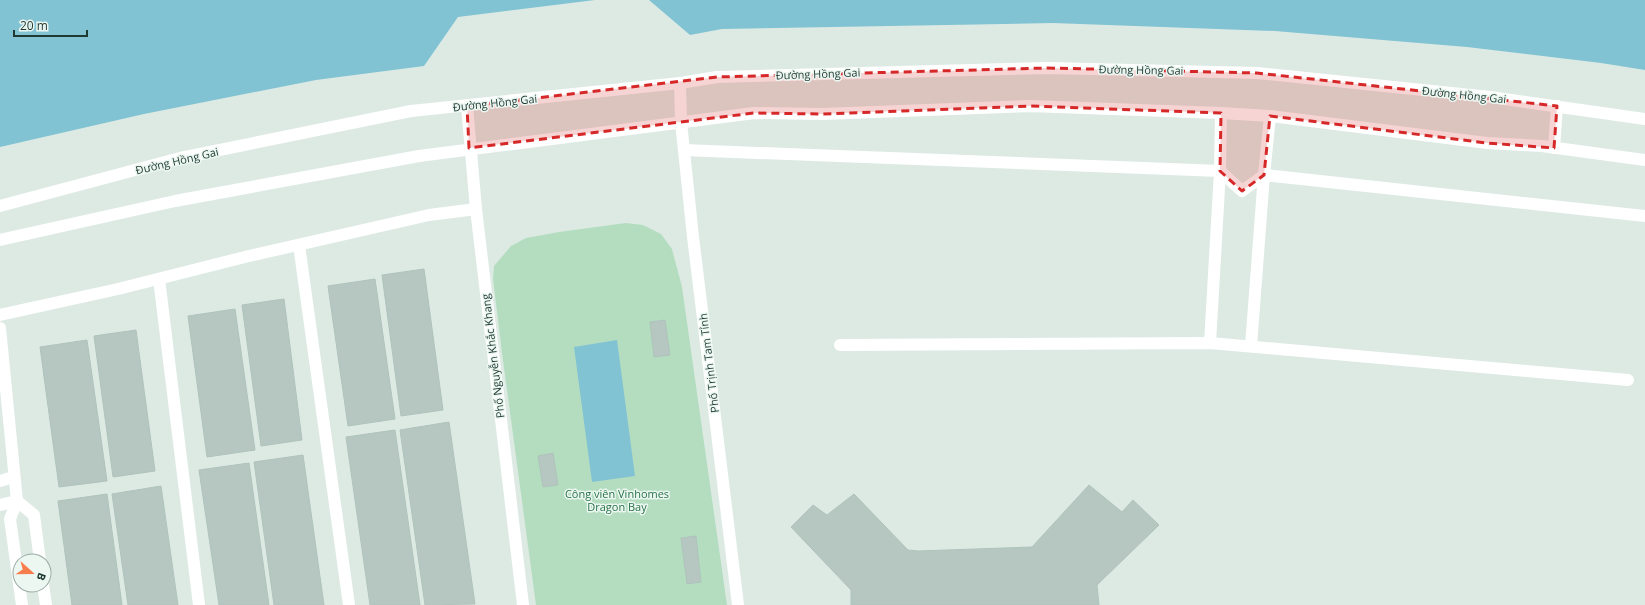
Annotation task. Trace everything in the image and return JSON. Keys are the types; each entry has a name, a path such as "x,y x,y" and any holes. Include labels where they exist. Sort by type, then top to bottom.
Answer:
{"street":[{"name":"Đường Hồng Gai","path":"0,206 180,158 411,111 680,83 717,77 1047,68 1257,72 1490,97 1645,119"},
{"path":"680,83 681,122"},
{"name":"Phố Nguyễn Khắc Khang","path":"466,106 476,209 523,605"},
{"path":"0,240 175,201 419,156 470,148 754,112 822,114 1030,106 1221,113 1270,116 1487,143 1554,148 1645,160"},
{"path":"1554,148 1557,106"},
{"path":"1210,343 1220,171 1221,113"},
{"path":"1251,346 1264,174 1270,116"},
{"name":"Phố Trịnh Tam Tỉnh","path":"681,122 738,605"},
{"path":"684,150 1220,171 1242,191 1264,174 1645,216"},
{"path":"0,315 159,279 299,244 429,215 476,209"},
{"path":"299,244 349,605"},
{"path":"159,279 199,605"},
{"path":"0,328 16,500 10,519 22,605"},
{"path":"840,345 1210,343 1628,380"},
{"path":"0,481 14,477"},
{"path":"0,505 16,500"},
{"path":"16,500 34,515 39,553"},
{"path":"44,593 46,605"}],"highlighted area":[{"path":"1047,68 1257,73 1557,106 1554,148 1487,143 1270,116 1264,175 1242,191 1220,171 1221,113 1030,106 822,114 754,113 469,148 467,106 717,77"}],"green space":[{"name":"Công viên Vinhomes Dragon Bay","path":"626,223 643,225 661,234 672,249 682,287 727,605 536,605 502,353 493,279 494,266 511,246 526,238"}],"water":[{"path":"0,0 595,0 458,17 424,66 316,80 144,114 0,147"},
{"path":"649,0 1645,0 1645,70 1601,63 1467,47 1275,31 1053,23 722,29 690,35"},
{"path":"617,340 635,476 592,482 574,347"}],"building":[{"path":"424,269 443,410 401,416 382,275"},
{"path":"375,279 395,419 348,426 328,286"},
{"path":"284,299 302,440 261,446 242,305"},
{"path":"235,309 255,450 207,457 188,316"},
{"path":"665,320 670,355 654,357 650,322"},
{"path":"136,330 155,471 113,477 94,336"},
{"path":"87,340 107,481 59,487 40,347"},
{"path":"449,422 475,604 425,605 400,430"},
{"path":"395,430 420,605 370,605 346,437"},
{"path":"553,453 558,485 543,487 538,456"},
{"path":"303,455 324,605 274,605 254,462"},
{"path":"249,463 269,605 219,605 199,470"},
{"path":"1089,485 1122,512 1133,500 1159,525 1097,585 1099,605 851,605 851,590 791,527 813,505 827,515 854,494 908,550 918,551 1032,547"},
{"path":"161,486 178,605 128,605 112,494"},
{"path":"107,494 122,605 72,605 58,501"},
{"path":"696,536 701,582 687,584 681,538"}]}
